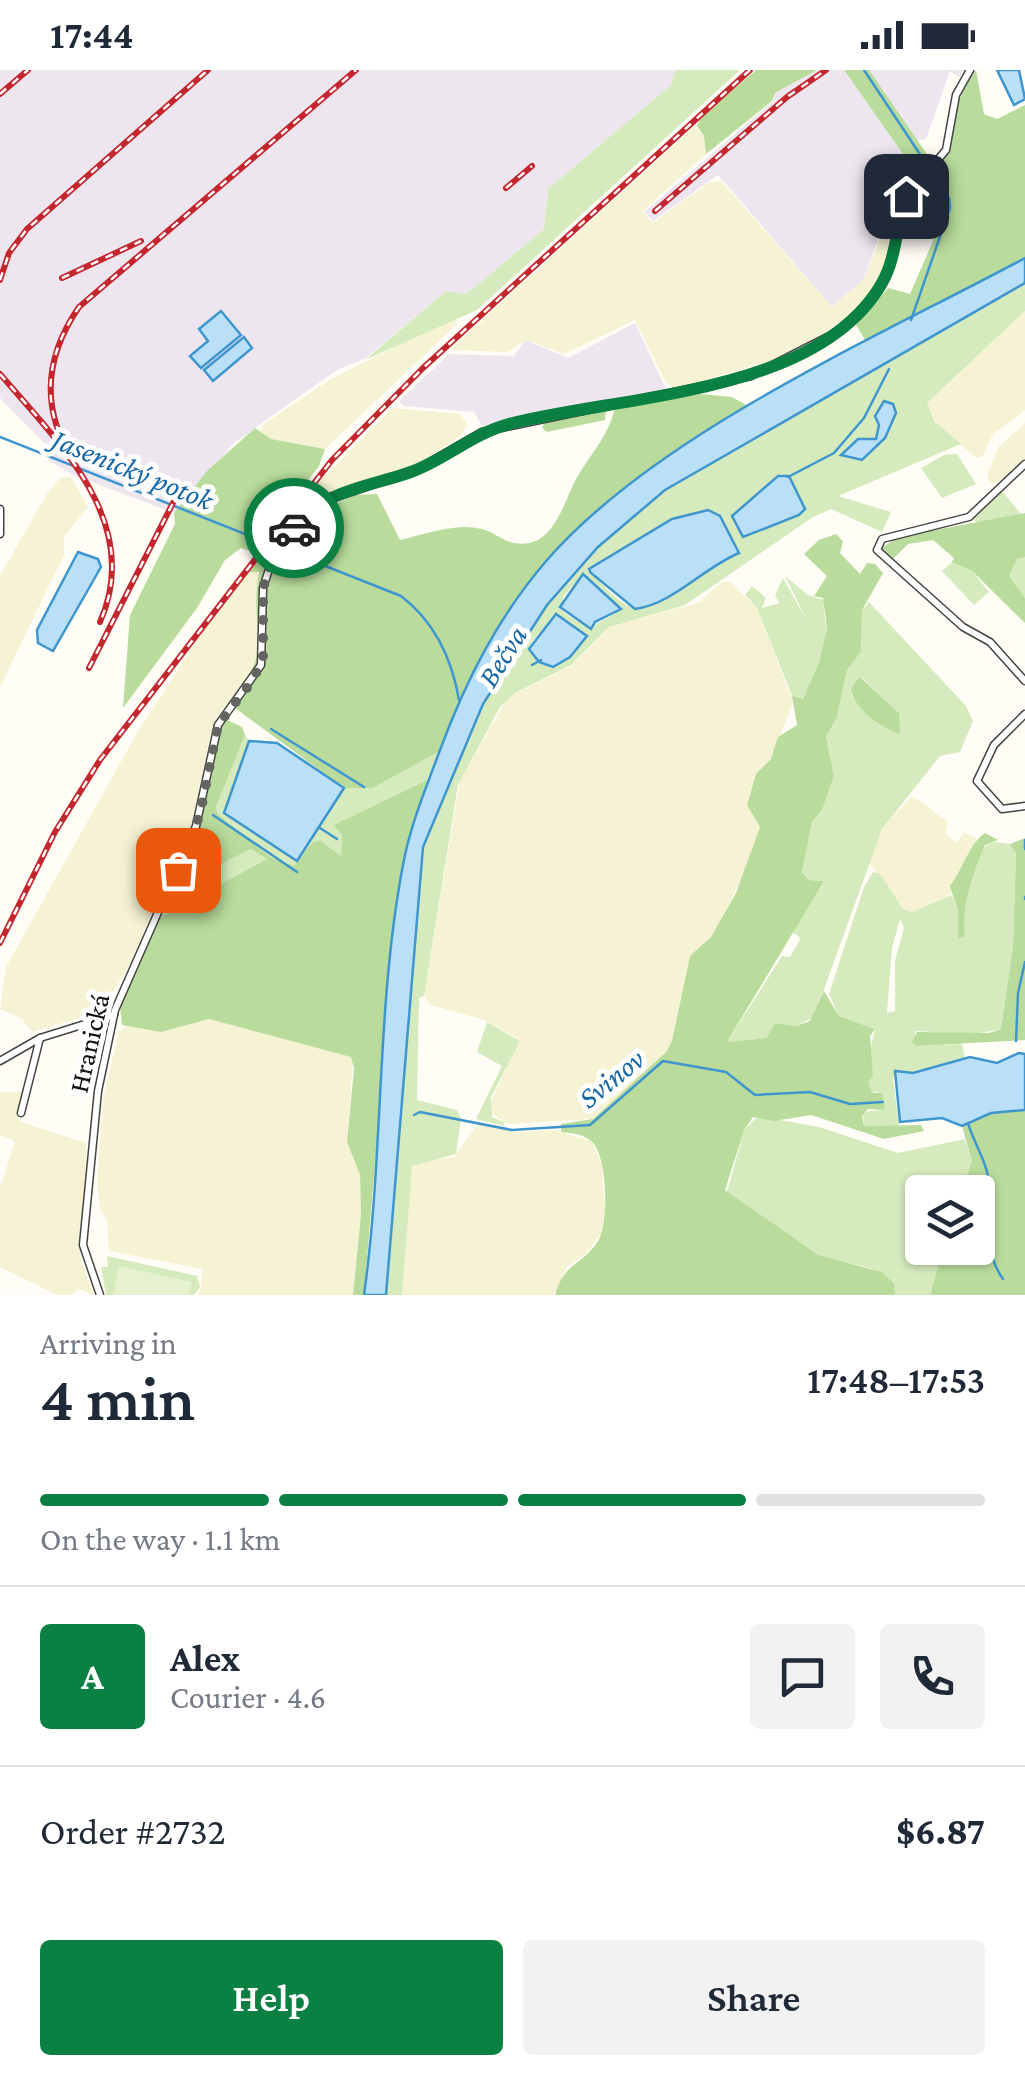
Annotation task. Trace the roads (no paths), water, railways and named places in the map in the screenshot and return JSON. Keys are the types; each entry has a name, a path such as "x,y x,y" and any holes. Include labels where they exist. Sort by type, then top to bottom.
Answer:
{"street":[{"name":"Hranická","path":"100,1295 86,1266 83,1240 98,1091 114,1015 196,826 218,725 260,665 264,648 263,588 281,548 300,520 320,504 360,486 422,468 482,432 741,379 830,336 854,320 883,282 904,201 946,150 956,96 970,70"},
{"path":"1023,469 969,517 882,540 877,550 963,627 990,642 1025,682"},
{"path":"0,509 0,534"},
{"path":"1025,714 994,745 977,781 1002,808 1025,806"},
{"path":"0,1061 40,1038 114,1015"},
{"path":"21,1113 40,1038"}],"water":[{"path":"997,70 1019,70 1025,99 1014,105"},
{"name":"Bečva","path":"1025,258 1025,283 665,490 598,547 547,605 483,704 423,847 386,1295 364,1295 375,1188 388,972 403,865 419,807 450,724 498,627 547,560 593,514 648,470 772,391"},
{"path":"221,311 241,335 201,368 190,356 208,341 199,329"},
{"path":"244,337 252,348 213,381 204,370"},
{"path":"884,401 893,404 896,413 885,438 862,460 841,455 858,439 876,439 879,425 875,416"},
{"path":"778,476 789,476 805,509 743,537 732,516"},
{"path":"708,510 720,516 739,553 662,600 635,609 591,573 589,569 672,519"},
{"path":"78,552 98,559 101,567 53,651 38,643 37,630"},
{"path":"583,574 621,609 595,622 591,629 560,607"},
{"path":"556,614 587,636 570,657 553,667 539,662 529,649"},
{"path":"249,741 277,743 344,788 297,861 224,813"},
{"path":"1025,1054 1025,1110 991,1113 962,1126 942,1118 900,1122 895,1071 913,1073 970,1057 997,1063"}],"waterway":[{"path":"864,70 949,198 950,208 911,320"},
{"path":"788,477 834,453 864,418 889,369"},
{"name":"Jasenický potok","path":"0,437 278,547"},
{"name":"Jasenický potok","path":"285,550 401,596 413,606 440,642 459,700"},
{"name":"Bečva","path":"532,665 541,660"},
{"path":"271,729 364,787"},
{"path":"213,815 297,872"},
{"path":"320,828 337,839"},
{"path":"1025,840 1025,849"},
{"path":"1016,1041 1018,993 1025,962"},
{"name":"Svinov","path":"414,1115 420,1112 512,1130 590,1125 663,1061 726,1072 755,1095 810,1092 850,1104 883,1102"},
{"path":"968,1123 988,1176 990,1241 1003,1279"}],"railway":[{"path":"0,94 28,70"},
{"path":"0,280 9,253 27,229 208,70"},
{"path":"74,462 56,423 51,384 59,345 79,307 356,70"},
{"path":"0,943 55,832 100,760 332,460 423,368 750,70"},
{"path":"655,211 787,97 826,70"},
{"path":"506,188 532,166"},
{"path":"62,278 141,241"},
{"path":"0,374 69,457 103,518 111,551 111,586 100,622"},
{"path":"89,668 175,499"}]}
